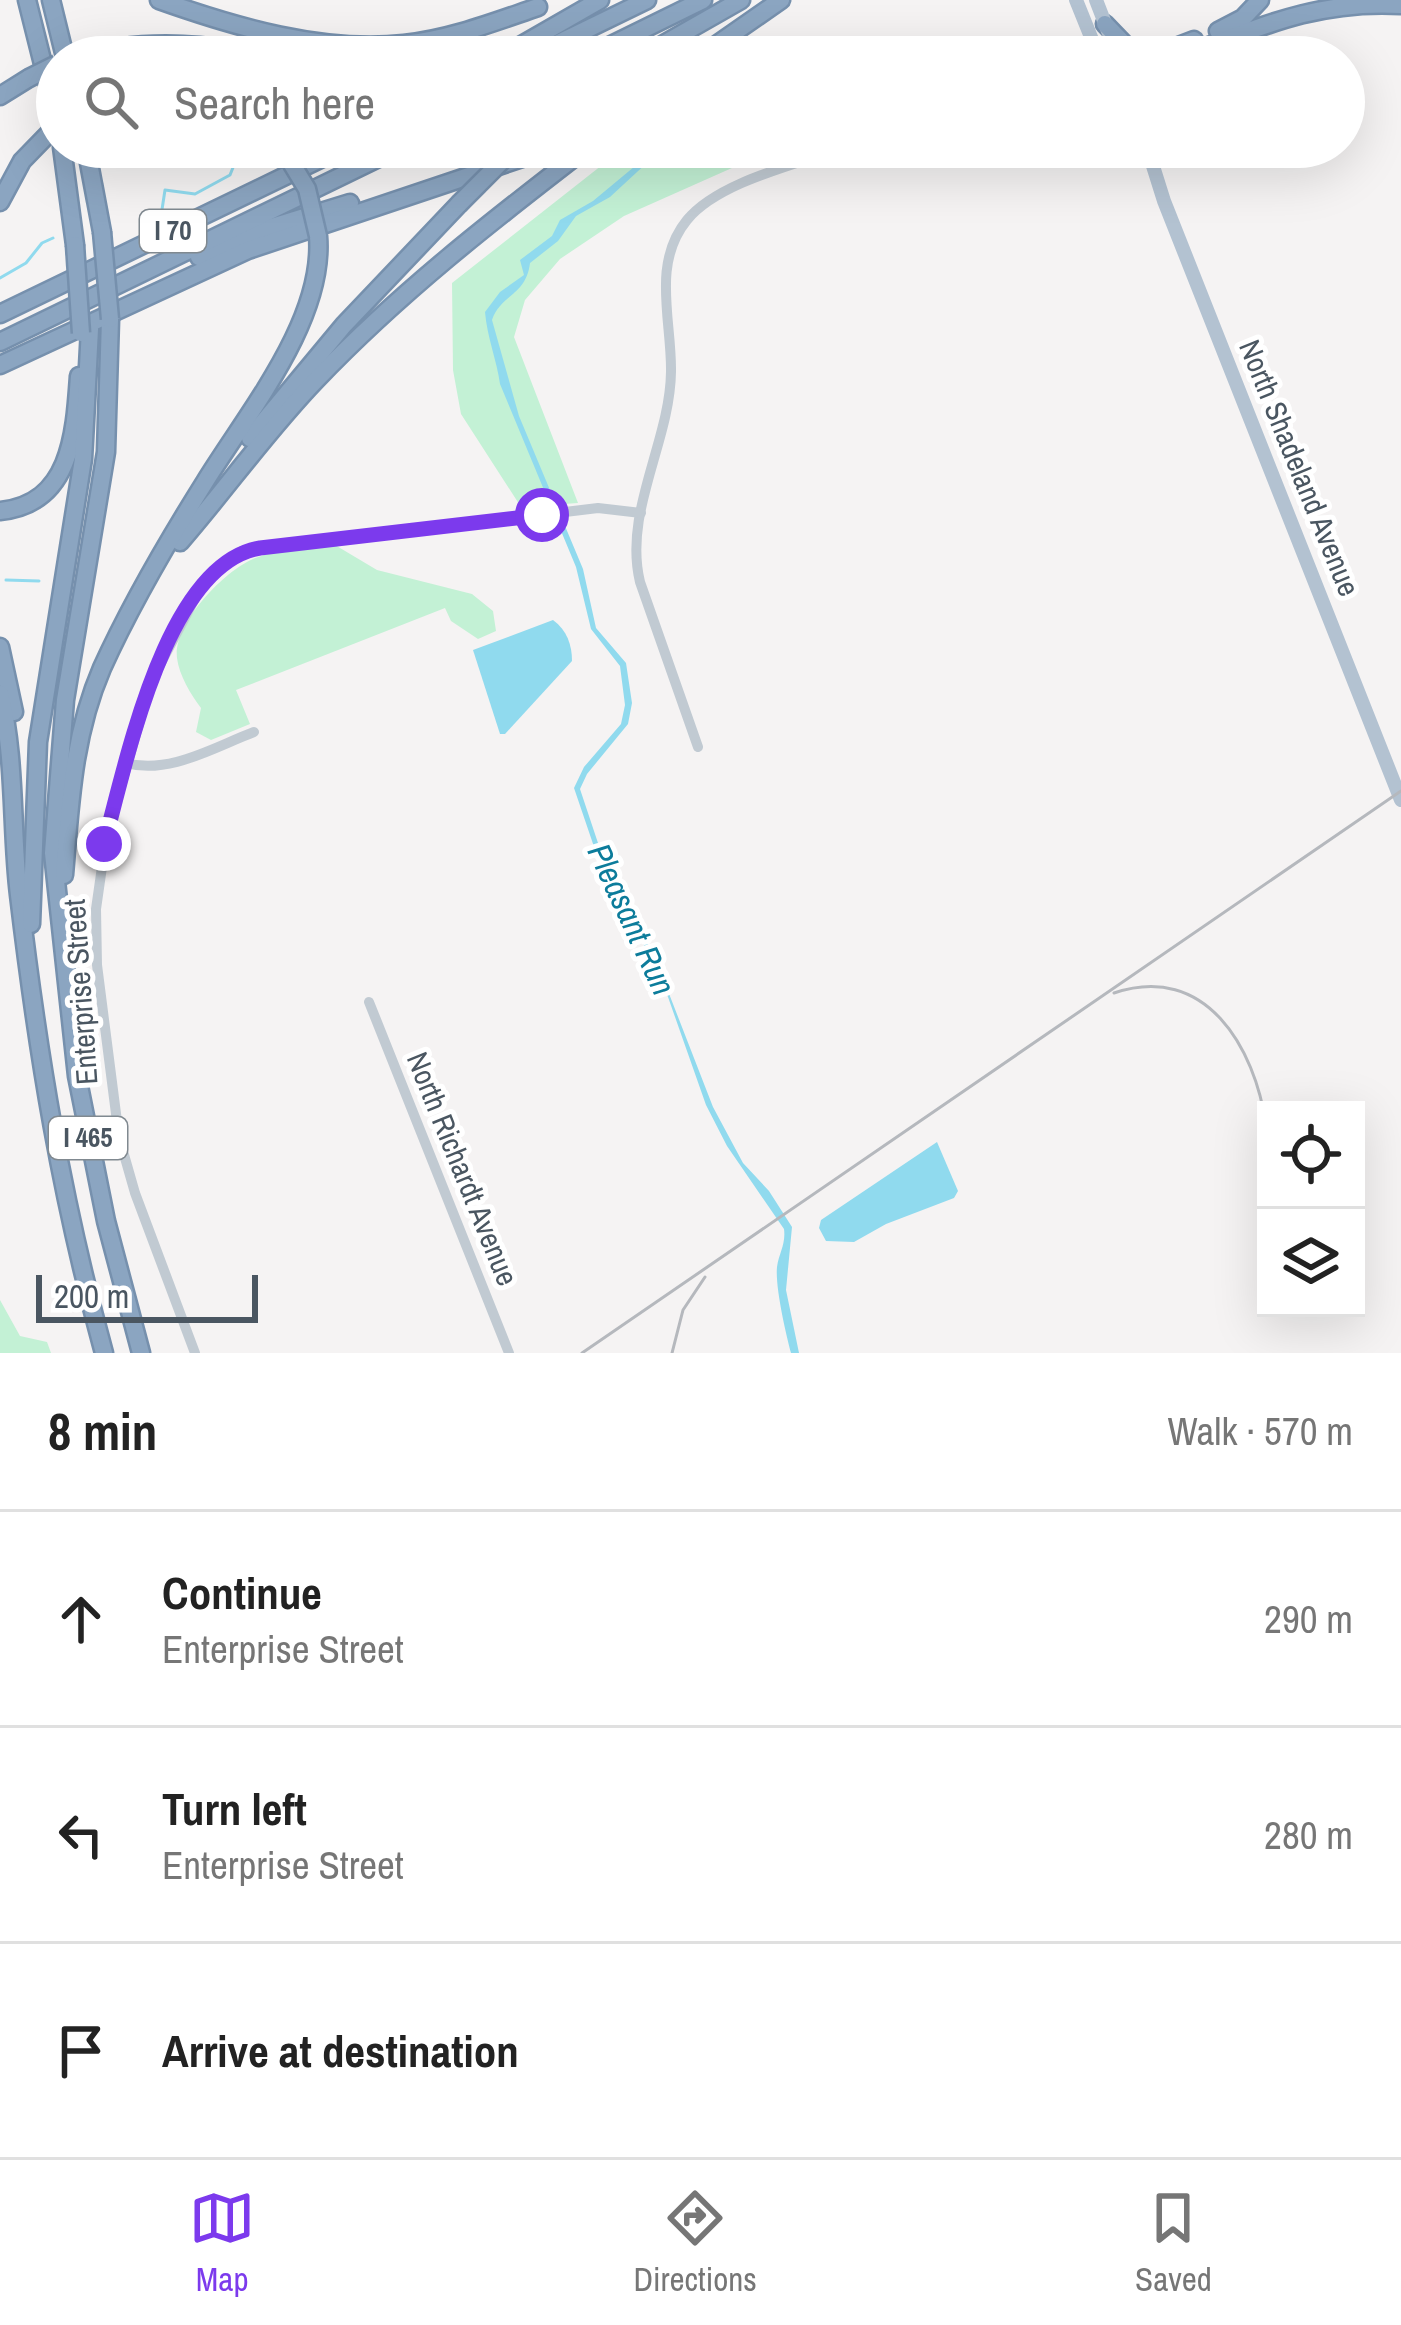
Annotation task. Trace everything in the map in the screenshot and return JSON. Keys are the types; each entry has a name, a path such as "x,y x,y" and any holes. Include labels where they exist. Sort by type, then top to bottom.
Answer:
{"highway":[{"path":"51,0 59,36"},
{"path":"159,0 285,36"},
{"path":"537,36 600,0"},
{"path":"573,36 647,0"},
{"path":"638,36 741,0"},
{"path":"728,36 781,0"},
{"path":"1210,36 1237,23 1260,0"},
{"path":"27,1 36,37"},
{"path":"1225,36 1303,10 1363,2 1401,4"},
{"path":"447,36 546,4"},
{"path":"477,36 546,4"},
{"path":"670,36 708,8"},
{"path":"1105,24 1117,36"},
{"path":"0,97 36,74"},
{"path":"0,202 36,143"},
{"name":"I 465","path":"66,168 79,243 88,417 38,742 28,976 51,1136 104,1353"},
{"name":"I 465","path":"90,168 110,319 106,452 68,680 53,853 69,1022 88,1142 141,1353"},
{"path":"60,918 69,793 84,717 105,662 302,323 317,275 318,236 307,189 294,168"},
{"name":"I 70","path":"0,314 303,168"},
{"name":"I 70","path":"0,342 358,168"},
{"path":"117,285 307,216 492,168"},
{"path":"0,365 248,250 493,168"},
{"path":"179,528 318,355 495,168"},
{"path":"155,570 262,440 361,334 429,272 561,168"},
{"path":"0,512 34,502 54,485 65,466 85,331"},
{"path":"0,647 17,740 18,887"},
{"path":"0,694 28,976"}],"main road":[{"path":"1076,0 1091,36"},
{"path":"1096,0 1110,36"},
{"name":"North Shadeland Avenue","path":"1151,168 1401,800"}],"street":[{"path":"698,747 638,578 641,513 670,389 665,280 677,235 701,206 724,191 787,168"},
{"name":"Enterprise Street","path":"195,1353 133,1186 111,1087 96,952 95,909 103,849 145,698 170,638 200,589 227,559 260,548 570,512 614,508 641,513"},
{"path":"126,763 167,765 254,731"},
{"name":"North Richardt Avenue","path":"369,1002 509,1353"}],"green space":[{"path":"598,168 732,168 624,216 560,259 525,300 514,337 578,503 521,507 461,414 453,370 452,283"},
{"path":"335,545 377,570 472,594 493,611 496,631 478,639 451,621 445,608 236,690 250,724 211,740 196,732 201,708 177,658 191,615 215,587 253,559"},
{"path":"0,1300 20,1336 47,1342 51,1353 0,1353"}],"water":[{"name":"Pleasant Run","path":"633,168 641,168 610,197 576,216 558,241 530,263 524,282 492,320 519,416 583,569 596,628 626,663 632,703 628,724 580,789 611,882 654,955 713,1107 743,1163 769,1191 792,1227 786,1290 799,1353 791,1353 778,1286 784,1229 727,1146 706,1105 668,997 643,943 627,926 606,882 574,788 584,767 621,724 625,705 620,666 591,629 576,567 500,384 488,331 485,312 500,292 524,275 520,260 552,236 560,220 593,201"},
{"path":"553,620 568,638 572,661 500,734 473,650"},
{"path":"937,1142 958,1191 954,1198 854,1242 826,1241 819,1228 821,1220"}],"waterway":[{"path":"161,216 165,190 195,194 230,175 233,168"},
{"path":"0,278 26,263 42,243 53,238"},
{"path":"6,580 39,581"}],"railway":[{"path":"582,1353 1401,791"},
{"path":"1114,993 1146,987 1175,990 1200,1001 1237,1041 1261,1101"},
{"path":"672,1353 683,1310 705,1277"}],"route":[{"path":"104,844 156,669 189,606 227,559 260,548 542,515"}]}
